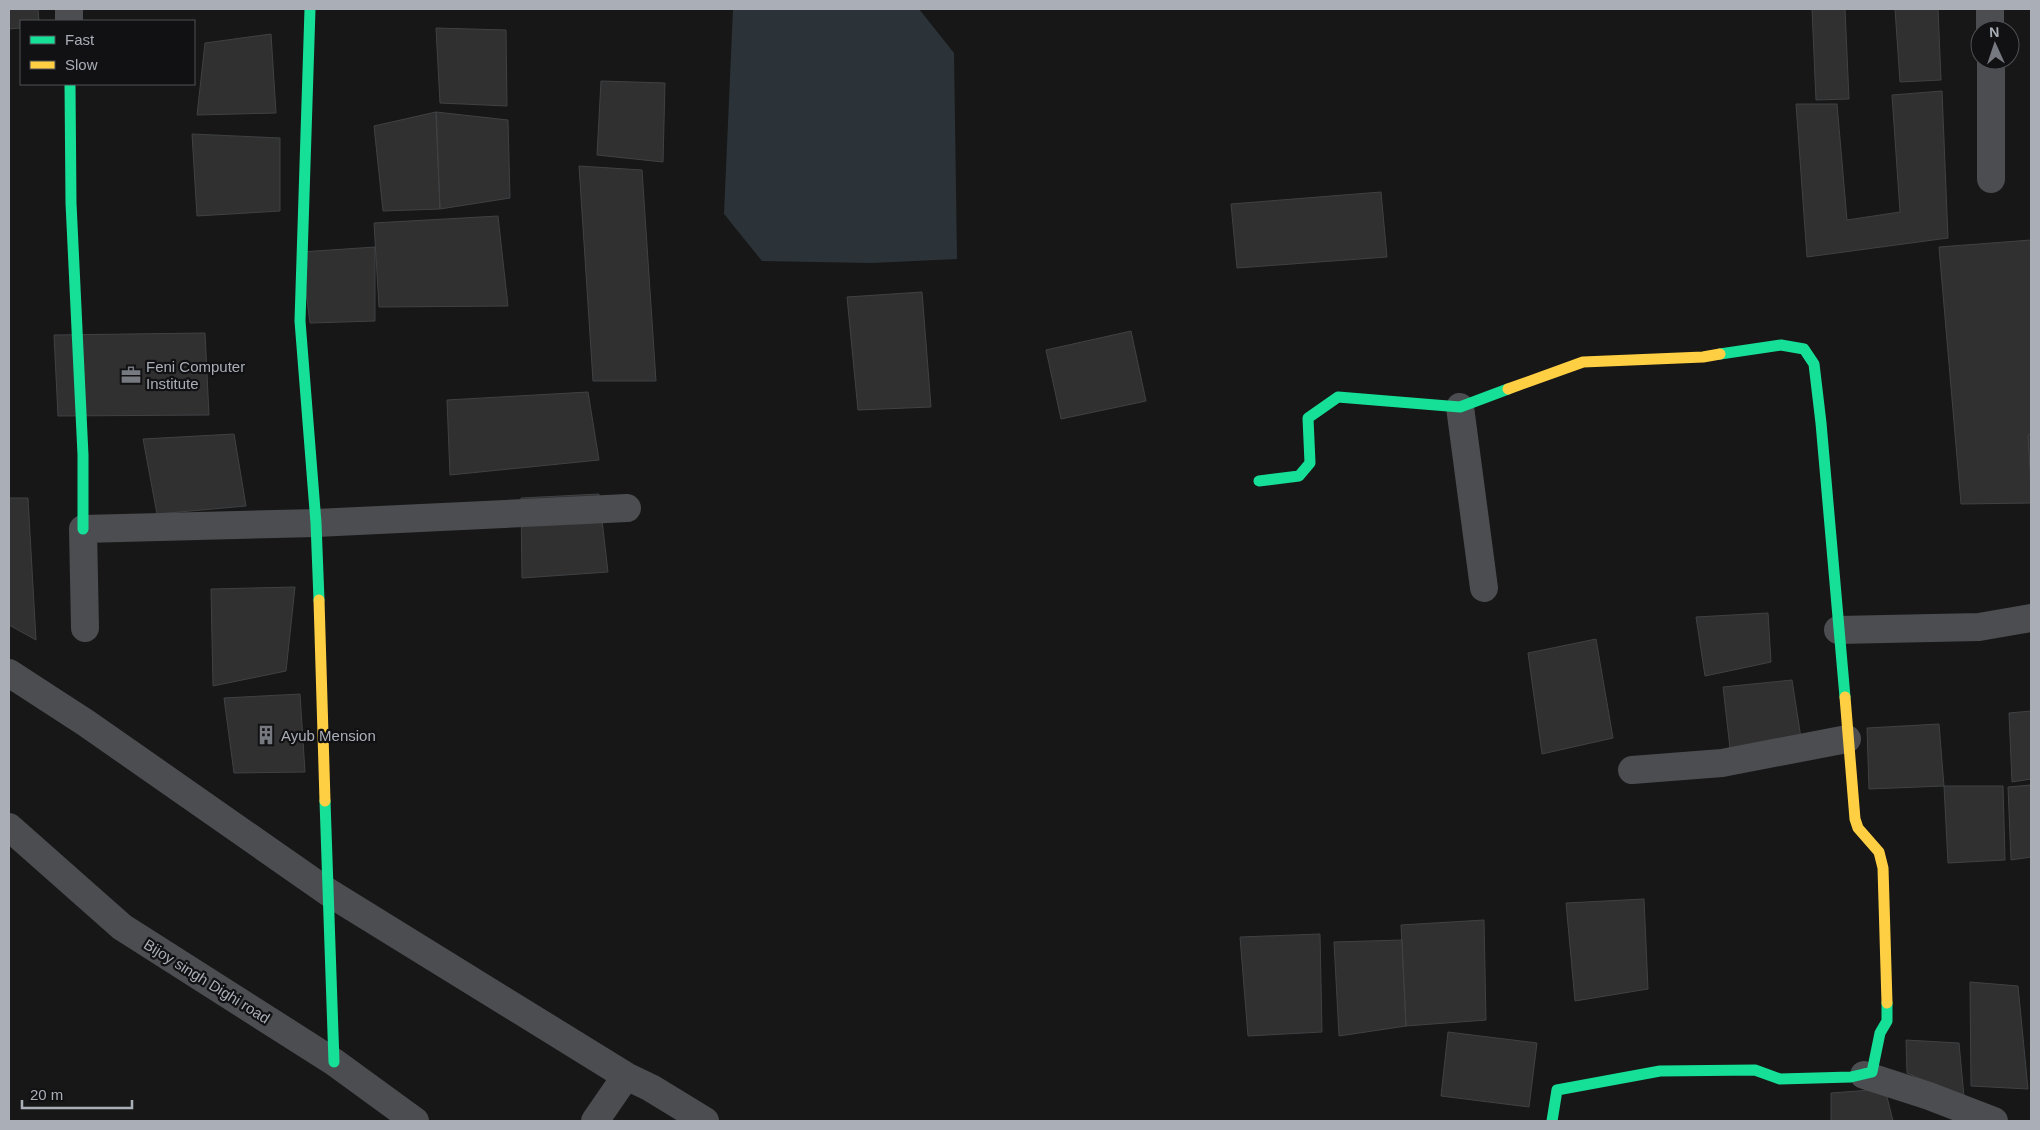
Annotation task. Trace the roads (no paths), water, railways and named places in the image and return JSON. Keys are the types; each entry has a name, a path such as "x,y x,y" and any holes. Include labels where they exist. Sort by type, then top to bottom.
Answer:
{"street":[{"path":"310,9 300,321 316,523 334,1062"},
{"path":"1990,70 1991,179"},
{"path":"70,85 71,203 83,455 84,628"},
{"path":"1259,481 1298,476 1310,463 1308,418 1338,397 1460,407 1583,362 1703,357 1781,345 1804,349 1814,364 1821,423 1855,819 1858,828 1879,852 1884,868 1887,1021 1880,1033 1872,1072 1864,1075 1780,1078 1755,1070 1660,1072 1557,1090 1552,1121"},
{"path":"1460,407 1484,588"},
{"path":"83,529 316,523 627,508"},
{"path":"1838,630 1979,627 2031,618"},
{"path":"9,673 86,724 328,892 626,1076 651,1088 705,1121"},
{"path":"1632,770 1722,763 1848,739"},
{"name":"Bijoy singh Dighi road","path":"9,826 122,927 334,1062 415,1121"},
{"path":"1864,1075 1929,1096 1994,1121"},
{"path":"594,1121 626,1076"}],"place":[{"name":"Feni Computer Institute","path":"131,375"},
{"name":"Ayub Mension","path":"266,735"}]}
